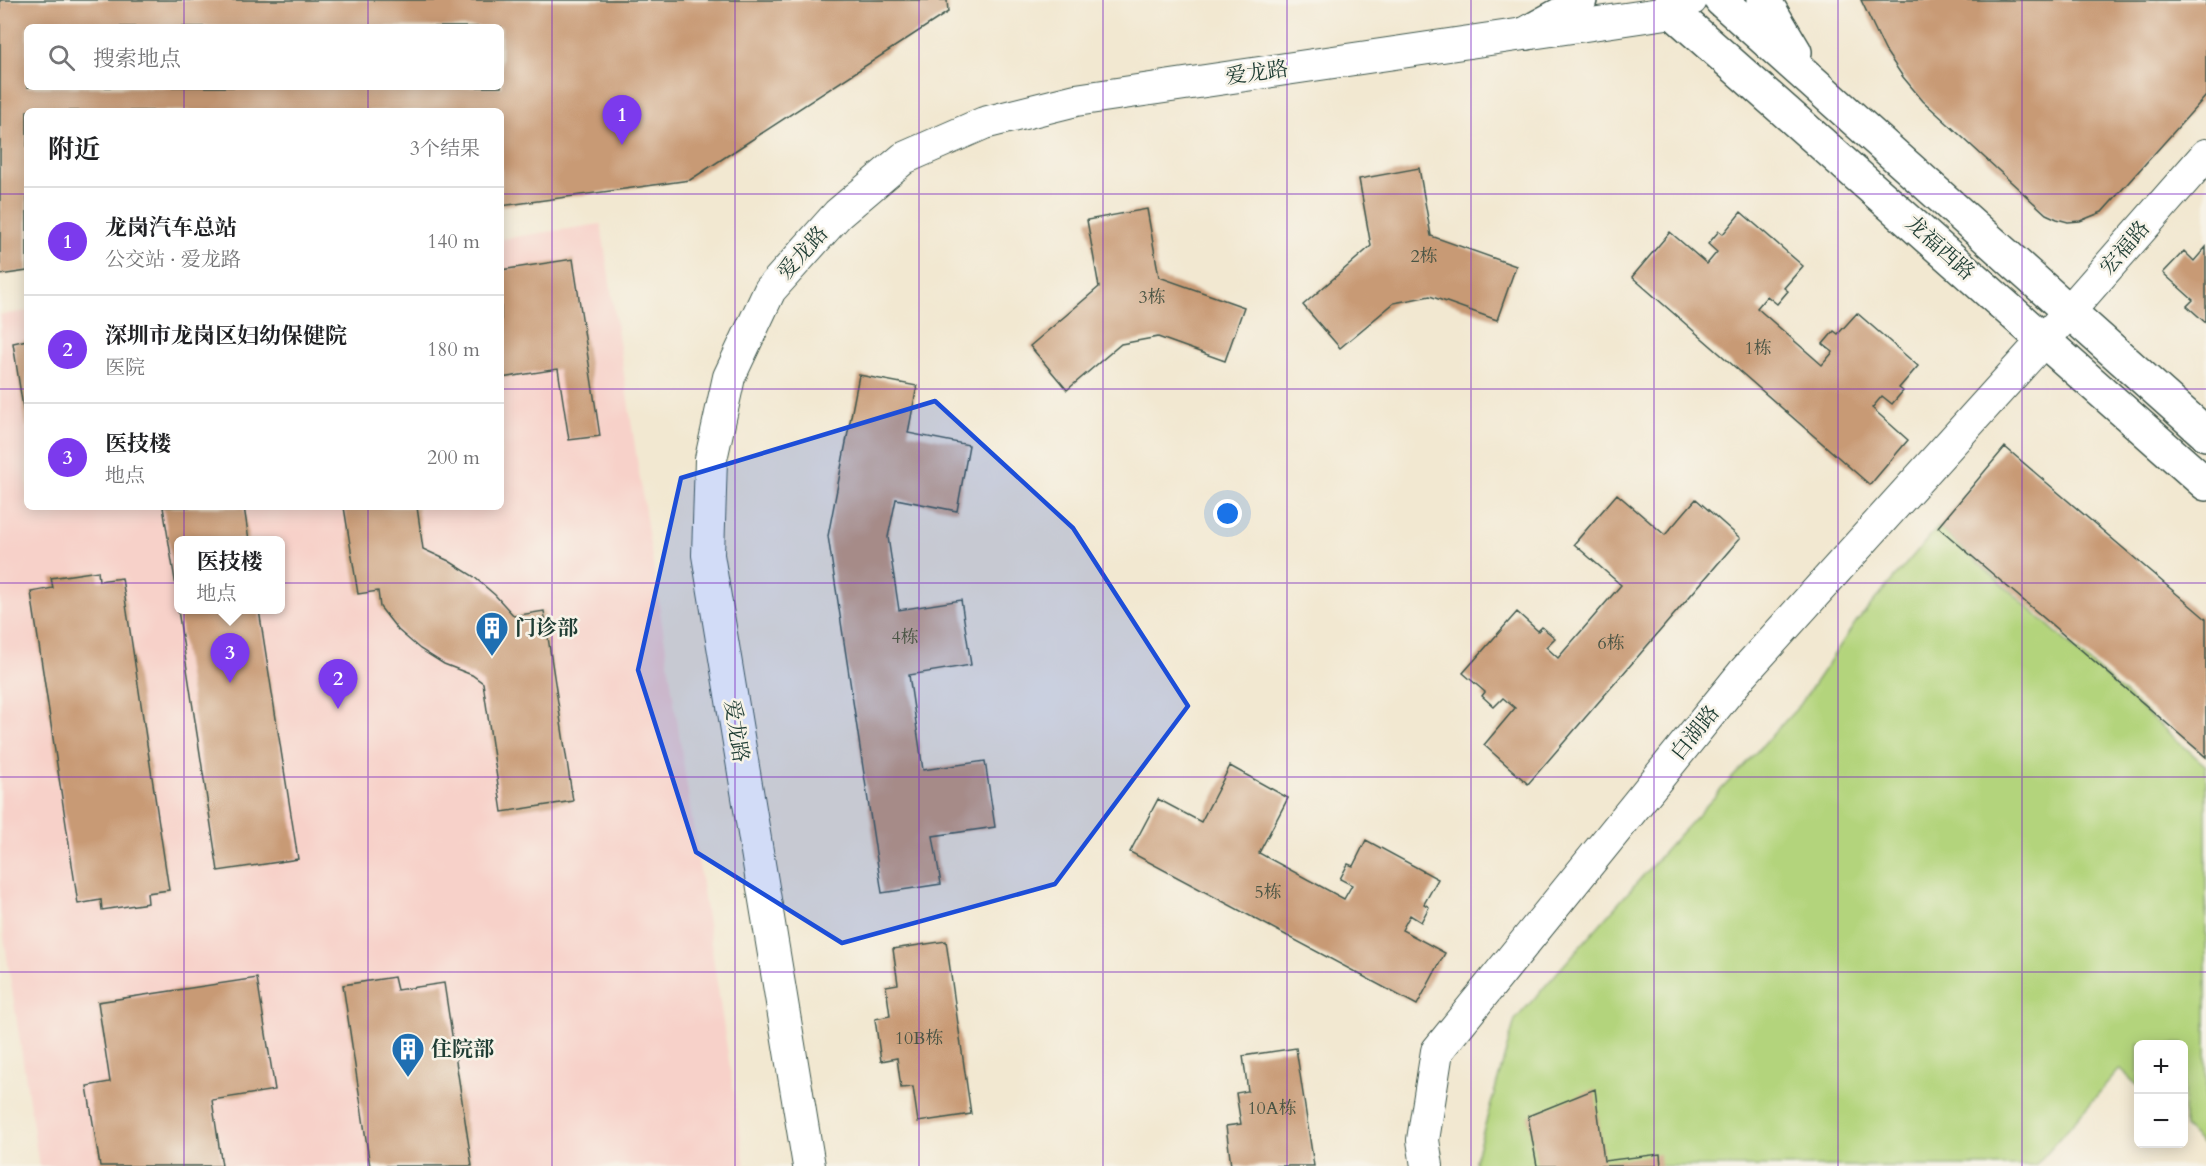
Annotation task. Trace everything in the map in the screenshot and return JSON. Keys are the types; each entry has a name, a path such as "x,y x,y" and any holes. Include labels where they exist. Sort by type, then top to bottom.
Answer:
{"street":[{"path":"1527,33 1572,8 1580,0"},
{"name":"龙福西路","path":"1721,0 2206,434"},
{"path":"1764,0 1815,84"},
{"name":"爱龙路","path":"809,1166 708,555 711,459 729,377 770,290 838,214 904,158 984,123 1076,100 1527,33 1678,4"},
{"name":"龙福西路","path":"1678,4 2044,340 2206,484"},
{"name":"宏福路","path":"2044,340 2206,155"},
{"name":"白湖路","path":"1427,1166 1423,1140 1437,1050 1743,673 2044,340"}],"highlighted area":[{"path":"935,401 1073,528 1188,706 1055,884 842,943 696,852 638,670 681,478"}],"shaded area":[{"path":"601,224 745,1166 39,1166 0,911 0,315 24,311 24,510 504,510 504,239"}],"green space":[{"path":"1938,527 2206,766 2206,1148 2188,1131 2188,1040 2134,1040 2134,1082 2120,1069 2035,1166 1476,1166 1475,1160 1515,1020 1679,835 1800,705 1856,622"}],"building":[{"path":"0,0 947,0 948,12 690,180 504,206 504,108 24,108 24,271 0,275"},
{"path":"1861,0 2206,0 2206,96 2102,212 2080,221 2068,222 2057,219 2046,214 1923,101 1885,50"},
{"path":"1419,168 1431,236 1516,266 1497,320 1430,296 1394,303 1340,348 1303,305 1371,246 1359,179"},
{"path":"1147,209 1159,277 1244,307 1225,361 1158,337 1121,344 1067,390 1030,346 1099,287 1087,220"},
{"path":"1741,212 1803,266 1784,288 1788,291 1777,304 1767,296 1757,308 1822,365 1833,352 1823,344 1834,331 1838,334 1857,313 1918,366 1899,388 1903,391 1892,404 1882,396 1872,408 1908,440 1870,485 1632,277 1670,232 1707,264 1717,252 1708,244 1719,231 1723,234"},
{"path":"2206,247 2206,323 2187,306 2193,300 2163,273 2184,251 2194,261"},
{"path":"573,259 600,436 569,440 558,369 504,378 504,270"},
{"path":"24,341 24,414 13,343"},
{"path":"859,375 917,386 908,433 969,445 957,511 896,499 888,537 899,610 961,600 971,665 909,675 923,770 985,761 995,827 933,836 941,884 882,893 828,536"},
{"path":"2005,447 2206,619 2206,757 1938,527"},
{"path":"1617,494 1665,535 1696,499 1740,538 1528,784 1484,745 1515,708 1503,698 1494,707 1482,696 1485,692 1463,673 1517,612 1538,631 1542,627 1555,638 1546,647 1558,658 1621,585 1574,544"},
{"path":"163,510 244,510 248,536 174,536 174,574"},
{"name":"门诊部","path":"344,510 417,510 423,549 473,576 514,616 544,611 573,801 502,812 483,683 472,675 444,664 420,649 398,630 380,607 378,591 358,594"},
{"path":"98,571 99,581 122,578 169,890 147,893 148,903 102,910 101,900 78,904 31,592 53,588 51,578"},
{"path":"179,614 260,614 298,859 218,871"},
{"path":"1230,766 1288,798 1259,853 1344,899 1352,885 1340,879 1348,864 1353,866 1366,840 1438,879 1424,904 1429,907 1421,922 1410,915 1402,930 1445,953 1417,1005 1130,852 1158,799 1201,822"},
{"path":"946,941 971,1114 918,1122 913,1087 901,1088 897,1058 881,1061 875,1019 890,1016 886,986 898,984 893,949"},
{"name":"住院部","path":"394,977 397,990 444,983 472,1166 370,1166 343,985"},
{"path":"257,978 275,1090 212,1100 222,1166 100,1166 87,1086 110,1082 98,1002"},
{"path":"1296,1048 1314,1166 1231,1166 1226,1126 1241,1124 1236,1093 1248,1091 1243,1056"},
{"path":"1595,1089 1604,1161 1660,1154 1661,1166 1537,1166 1528,1116"}],"place":[{"name":"龙岗汽车总站","path":"622,145"},
{"name":"门诊部","path":"492,657"},
{"name":"医技楼","path":"230,683"},
{"name":"深圳市龙岗区妇幼保健院","path":"338,709"},
{"name":"住院部","path":"408,1078"}]}
